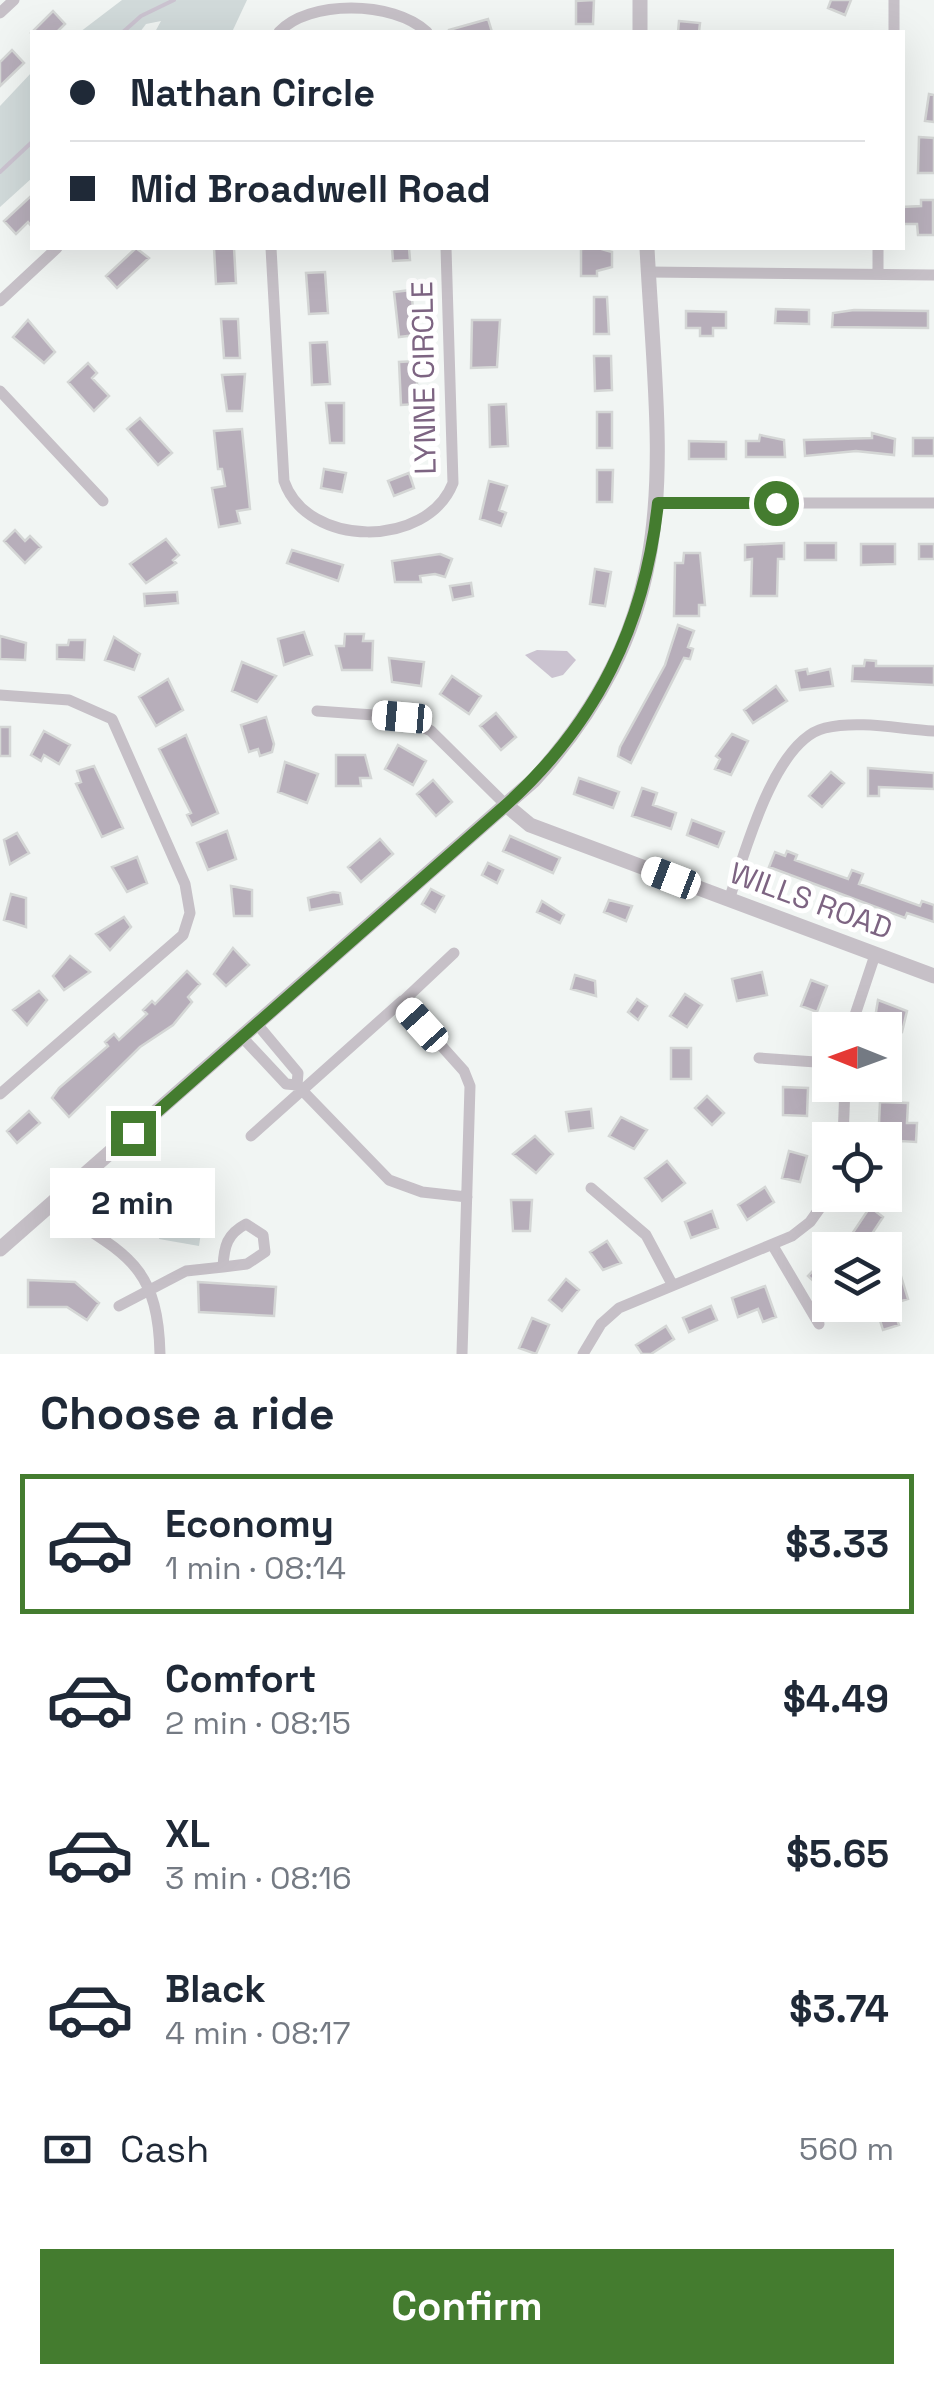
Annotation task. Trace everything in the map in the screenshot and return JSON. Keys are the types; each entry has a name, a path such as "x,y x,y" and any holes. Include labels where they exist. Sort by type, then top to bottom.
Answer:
{"street":[{"path":"0,13 14,0"},
{"path":"640,0 640,30"},
{"path":"894,0 894,30"},
{"path":"281,30 300,8 331,1 385,5 415,20 424,30"},
{"path":"0,302 55,250"},
{"name":"LYNNE CIRCLE","path":"271,250 284,481 300,508 328,524 354,530 396,530 420,522 441,508 453,484 446,250"},
{"path":"0,1249 506,805 563,748 611,674 644,591 658,503 647,250"},
{"path":"878,250 878,274"},
{"path":"648,272 934,274"},
{"path":"0,391 103,501"},
{"path":"658,503 934,503"},
{"path":"0,695 69,700 112,718 185,884 190,913 182,934 148,968 0,1094"},
{"path":"317,712 402,717 431,731 506,805"},
{"path":"728,900 764,802 795,746 821,728 851,726 934,732"},
{"name":"WILLS ROAD","path":"506,805 530,825 934,976"},
{"path":"252,1136 300,1088 454,954"},
{"path":"856,1012 875,954"},
{"path":"402,1001 464,1070 470,1086 462,1354"},
{"path":"257,1024 298,1073 300,1088"},
{"path":"242,1036 286,1084 300,1088 389,1180 422,1192 468,1197"},
{"path":"760,1058 812,1062"},
{"path":"590,1188 646,1235 672,1284"},
{"path":"50,1205 122,1253 151,1288 160,1354"},
{"path":"584,1354 601,1324 619,1308 772,1246 810,1222 817,1212"},
{"path":"772,1246 819,1324"},
{"path":"120,1306 186,1271 223,1267"}],"shaded area":[{"path":"122,0 247,0 233,30 156,30 161,21 146,24 142,30 83,30"},
{"path":"30,74 30,180 0,207 0,106"},
{"path":"537,650 567,651 576,660 563,675 552,678 525,655"},
{"path":"157,1185 197,1192 193,1212 153,1205"},
{"path":"162,1219 202,1226 199,1246 159,1239"}],"building":[{"path":"594,0 593,24 576,24 576,1"},
{"path":"831,0 851,0 845,15 828,8"},
{"path":"53,11 65,24 59,30 34,30"},
{"path":"488,19 491,30 449,30"},
{"path":"679,21 700,23 699,30 678,30"},
{"path":"12,50 24,63 0,86 0,62"},
{"path":"929,94 934,95 934,122 925,121"},
{"path":"919,137 934,138 934,173 918,173"},
{"path":"30,197 30,224 28,222 16,234 4,221"},
{"path":"921,200 933,200 933,235 918,235 917,224 905,224 905,207 921,206"},
{"path":"134,250 149,258 117,288 106,276"},
{"path":"214,250 234,250 236,283 216,284"},
{"path":"392,250 409,250 410,260 393,261"},
{"path":"581,250 612,252 612,267 597,271 597,276 581,276"},
{"path":"325,272 328,313 309,314 306,273"},
{"path":"411,290 416,335 399,337 394,292"},
{"path":"594,297 607,297 609,334 594,334"},
{"path":"776,309 809,310 809,324 775,323"},
{"path":"686,311 726,312 726,328 713,328 713,336 700,336 700,328 686,328"},
{"path":"928,311 928,328 832,327 833,313"},
{"path":"221,319 238,319 240,358 224,358"},
{"path":"28,320 55,352 44,363 13,337"},
{"path":"472,320 500,320 497,367 471,368"},
{"path":"327,342 330,384 312,385 310,343"},
{"path":"594,356 611,356 612,390 595,391"},
{"path":"416,361 418,404 401,405 399,362"},
{"path":"88,363 97,373 92,378 109,396 94,411 68,382"},
{"path":"245,374 242,411 227,411 222,375"},
{"path":"326,403 344,403 344,443 330,443"},
{"path":"506,404 508,446 490,447 489,405"},
{"path":"597,412 612,412 612,448 597,448"},
{"path":"140,418 172,453 158,465 127,429"},
{"path":"242,429 250,509 237,511 240,523 219,527 212,488 225,486 222,469 218,469 214,431"},
{"path":"872,433 895,439 894,455 856,451 805,456 804,440 872,438"},
{"path":"760,435 784,440 785,457 746,457 746,441 759,441"},
{"path":"913,438 934,438 934,456 913,456"},
{"path":"689,441 726,442 726,459 689,459"},
{"path":"324,469 346,473 342,492 321,488"},
{"path":"597,470 613,470 612,502 597,502"},
{"path":"409,473 414,488 394,496 388,481"},
{"path":"489,481 507,486 499,510 506,513 501,526 480,519"},
{"path":"15,530 25,541 30,536 41,547 25,563 4,541"},
{"path":"166,539 179,555 173,560 176,563 146,583 130,564"},
{"path":"784,543 784,559 778,559 777,596 751,596 752,559 745,560 745,545"},
{"path":"805,543 836,543 836,560 805,560"},
{"path":"861,544 895,544 895,564 861,565"},
{"path":"919,544 934,544 934,559 919,559"},
{"path":"292,550 343,565 338,581 287,563"},
{"path":"684,553 700,553 705,605 699,605 699,616 674,616 675,563 683,563"},
{"path":"440,554 452,559 445,577 435,574 420,576 421,582 395,582 392,561"},
{"path":"595,569 611,572 605,606 590,604"},
{"path":"471,583 473,596 453,600 450,586"},
{"path":"177,592 178,603 145,606 144,594"},
{"path":"678,625 694,631 688,647 693,649 690,659 684,658 631,763 618,756 620,747 665,665"},
{"path":"304,632 312,655 284,665 278,639"},
{"path":"345,634 364,634 363,641 373,641 372,670 342,670 336,646 344,646"},
{"path":"0,636 26,643 25,660 0,659"},
{"path":"114,637 140,654 134,670 105,660"},
{"path":"69,640 85,640 84,660 57,659 57,645 68,645"},
{"path":"389,658 424,662 421,686 392,682"},
{"path":"865,660 876,661 876,666 934,666 934,685 852,681 853,666 864,666"},
{"path":"242,662 276,676 257,702 232,691"},
{"path":"807,669 808,674 830,669 833,686 800,690 796,671"},
{"path":"452,676 481,696 469,714 440,694"},
{"path":"168,679 183,710 156,726 139,697"},
{"path":"776,686 787,701 753,723 744,710"},
{"path":"496,713 516,737 501,750 480,726"},
{"path":"266,717 274,744 272,752 260,756 258,749 249,752 241,725"},
{"path":"0,727 10,727 10,756 0,756"},
{"path":"44,731 70,745 59,764 44,755 41,761 31,755"},
{"path":"732,734 748,741 731,775 715,769 720,759 716,756"},
{"path":"186,735 218,813 192,825 187,815 191,813 159,749"},
{"path":"398,745 426,761 413,785 385,769"},
{"path":"336,755 365,755 371,778 360,778 361,786 336,786"},
{"path":"285,762 318,774 307,803 278,792"},
{"path":"94,766 123,828 102,837 76,784 81,782 77,771"},
{"path":"868,768 934,773 934,789 879,787 879,796 868,796"},
{"path":"831,772 844,783 822,807 809,796"},
{"path":"579,778 619,792 613,808 574,794"},
{"path":"433,780 452,802 436,816 417,794"},
{"path":"642,788 657,793 653,805 676,813 671,829 632,816"},
{"path":"692,820 724,832 718,847 687,835"},
{"path":"227,831 236,859 208,870 197,843"},
{"path":"17,833 29,853 10,864 4,840"},
{"path":"510,836 560,858 553,873 503,851"},
{"path":"380,839 393,854 361,882 348,867"},
{"path":"787,851 797,855 795,860 848,879 852,870 863,874 859,884 920,906 922,901 934,905 934,922 907,913 905,918 769,867 775,852 785,856"},
{"path":"137,857 147,883 127,892 112,867"},
{"path":"488,863 503,870 497,883 482,875"},
{"path":"231,886 252,890 252,916 234,916"},
{"path":"431,889 444,896 435,912 422,904"},
{"path":"340,893 342,904 310,910 308,898"},
{"path":"11,894 26,898 26,927 4,920"},
{"path":"609,900 632,906 626,921 604,912"},
{"path":"542,901 564,915 560,923 537,912"},
{"path":"124,917 131,927 110,950 96,934"},
{"path":"233,948 249,965 226,986 214,974"},
{"path":"70,956 90,972 64,990 53,976"},
{"path":"187,971 200,984 188,997 192,1002 173,1025 140,1047 69,1117 52,1098 59,1088 108,1046 105,1042 114,1034 119,1040 147,1014 143,1010 152,1001 155,1004"},
{"path":"762,972 767,995 737,1001 732,979"},
{"path":"575,975 595,981 596,996 571,989"},
{"path":"811,980 827,986 817,1012 801,1006"},
{"path":"39,991 47,1000 27,1025 13,1010"},
{"path":"685,994 702,1005 687,1027 670,1016"},
{"path":"637,999 647,1006 638,1020 628,1012"},
{"path":"878,1000 907,1011 902,1032 902,1012 876,1012"},
{"path":"671,1048 691,1048 691,1079 671,1079"},
{"path":"783,1087 808,1088 807,1116 783,1115"},
{"path":"707,1096 724,1113 712,1125 695,1108"},
{"path":"880,1102 908,1103 907,1123 917,1123 916,1142 902,1141 902,1122 879,1122"},
{"path":"591,1109 593,1128 569,1131 566,1112"},
{"path":"29,1111 40,1123 17,1143 7,1131"},
{"path":"621,1117 647,1130 634,1149 609,1136"},
{"path":"535,1136 553,1154 536,1173 513,1154"},
{"path":"789,1151 807,1156 800,1182 782,1178"},
{"path":"667,1161 685,1183 662,1201 645,1178"},
{"path":"765,1187 774,1202 747,1220 738,1205"},
{"path":"123,1192 130,1196 128,1203 135,1206 129,1220 122,1217 120,1221 112,1217"},
{"path":"511,1200 532,1200 530,1231 513,1231"},
{"path":"712,1211 718,1228 691,1238 685,1222"},
{"path":"867,1212 883,1217 873,1232 853,1232"},
{"path":"607,1241 621,1263 603,1270 590,1252"},
{"path":"566,1279 579,1290 562,1311 549,1300"},
{"path":"28,1280 75,1282 99,1303 87,1320 67,1307 28,1307"},
{"path":"902,1280 908,1299 902,1301"},
{"path":"198,1282 276,1287 274,1316 199,1312"},
{"path":"765,1286 776,1317 763,1322 758,1309 738,1317 732,1298"},
{"path":"711,1306 717,1320 689,1332 683,1318"},
{"path":"532,1318 549,1325 536,1354 519,1348"},
{"path":"880,1322 898,1322 899,1325 883,1330"},
{"path":"666,1326 674,1339 651,1354 642,1354 636,1345"}],"waterway":[{"path":"125,30 141,16 174,0"},
{"path":"0,172 30,144"}],"route":[{"path":"133,1133 534,780 563,748 589,712 630,634 654,548 658,503 776,503"}]}
